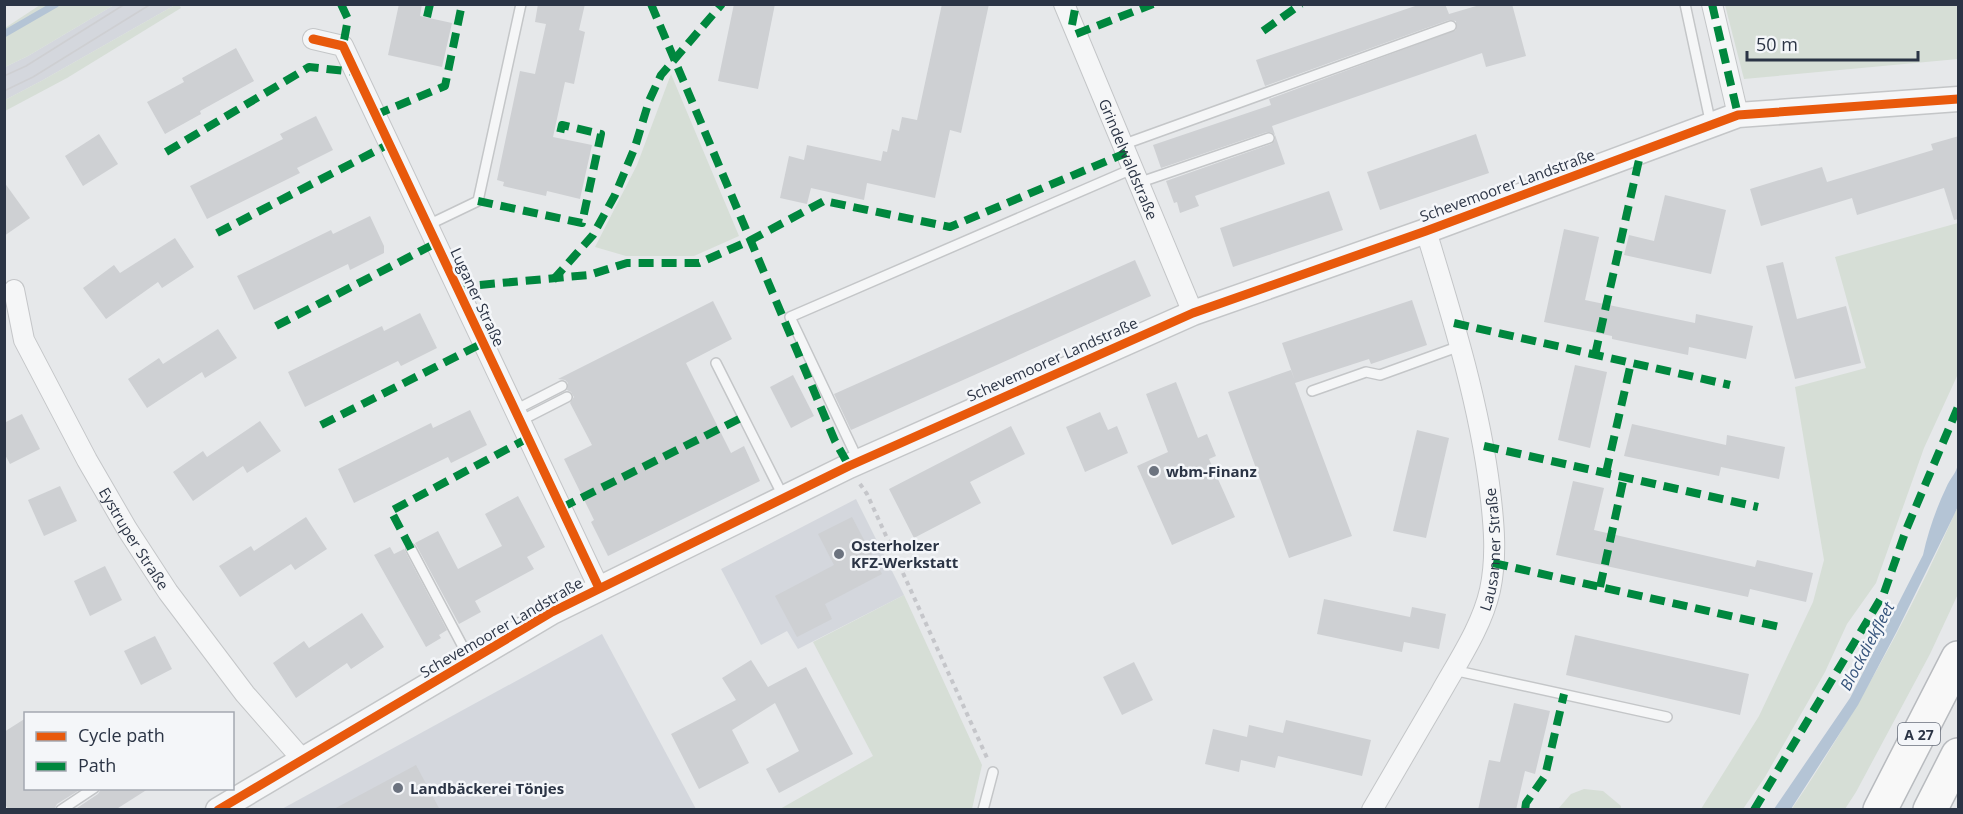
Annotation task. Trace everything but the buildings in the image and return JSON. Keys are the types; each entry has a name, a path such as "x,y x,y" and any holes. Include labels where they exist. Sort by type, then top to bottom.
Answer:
{"highway":[{"name":"A 27","path":"1880,810 1959,658"},
{"name":"A 27","path":"1930,810 1959,755"}],"street":[{"name":"Grindelwaldstraße","path":"1064,4 1193,313"},
{"path":"1712,4 1738,115"},
{"name":"Luganer Straße","path":"313,39 343,46 599,588"},
{"name":"Schevemoorer Landstraße","path":"218,810 552,612 599,588 854,464 1193,313 1426,231 1738,115 1959,99"},
{"name":"Lausanner Straße","path":"1372,810 1453,670 1481,616 1490,590 1495,531 1484,446 1460,346 1426,231"},
{"name":"Eystruper Straße","path":"14,290 24,340 87,460 127,529 168,592 245,694 302,759"}],"lane":[{"path":"428,225 478,201 521,4"},
{"path":"1684,4 1711,125"},
{"path":"1122,145 1451,26"},
{"path":"854,464 790,317 1135,176 1269,138"},
{"path":"1312,391 1366,372 1380,375 1460,346"},
{"path":"716,363 784,499"},
{"path":"517,416 562,386"},
{"path":"517,416 567,397"},
{"path":"411,549 470,660"},
{"path":"1453,670 1667,717"},
{"path":"983,810 993,772"},
{"path":"61,810 92,790"}],"path":[{"path":"854,464 993,772"}],"shaded area":[{"path":"40,5 114,5 28,56 5,67 5,28"},
{"path":"114,5 175,5 5,100 5,67 28,56"},
{"path":"175,5 181,8 67,78 5,111 5,100"},
{"path":"1725,5 1958,5 1958,59 1744,79"},
{"path":"671,74 739,236 694,256 626,256 595,247 637,165"},
{"path":"1958,223 1958,374 1924,448 1876,583 1847,624 1825,672 1765,777 1743,809 1701,809 1759,716 1813,602 1824,560 1795,387 1866,368 1835,257"},
{"path":"856,499 904,595 798,649 787,631 761,645 721,569"},
{"path":"1958,506 1958,594 1930,654 1856,792 1845,809 1791,810 1838,737 1882,661 1922,584"},
{"path":"904,595 982,765 972,809 780,809 873,756 813,642"},
{"path":"602,634 696,809 280,810"},
{"path":"1584,789 1603,791 1621,806 1621,809 1558,809 1571,794"}],"water":[{"path":"1958,463 1958,506 1858,705 1791,809 1774,809 1850,698 1923,555 1936,512"}],"waterway":[{"path":"4,34 56,4"}],"tram line":[{"path":"4,76 26,66 125,4"},
{"path":"4,91 33,77 151,4"}],"marked path":[{"path":"341,4 348,19 343,46"},
{"path":"427,17 430,4"},
{"path":"375,115 445,86 462,4"},
{"path":"651,4 835,441 849,466"},
{"path":"553,280 593,235 615,195 635,147 649,101 661,75 722,4"},
{"path":"1072,25 1076,4"},
{"path":"1076,34 1153,4"},
{"path":"1263,31 1301,4"},
{"path":"1712,4 1738,115"},
{"path":"166,152 309,67 355,72"},
{"path":"478,201 582,223 601,134 562,125 559,138"},
{"path":"217,233 389,144"},
{"path":"1595,355 1641,151"},
{"path":"457,287 589,275 627,263 699,263 749,241 824,201 950,227 1126,153"},
{"path":"276,326 436,243"},
{"path":"1454,323 1730,385"},
{"path":"321,425 483,343"},
{"path":"1606,473 1631,363"},
{"path":"1754,810 1884,593 1906,530 1958,407"},
{"path":"561,508 743,417"},
{"path":"411,549 391,511 528,438"},
{"path":"1484,446 1758,507"},
{"path":"1600,587 1624,477"},
{"path":"1493,563 1784,628"},
{"path":"1525,810 1526,803 1545,776 1564,694"}],"cycle path":[{"path":"313,39 343,46 599,588"},
{"path":"218,810 552,612 849,466 1193,313 1426,231 1738,115 1958,99"}],"place":[{"name":"wbm-Finanz","path":"1154,471"},
{"name":"Osterholzer KFZ-Werkstatt","path":"839,554"},
{"name":"Landbäckerei Tönjes","path":"398,788"}],"water label":[{"name":"Blockdiekfleet","path":"1867,646"}]}
